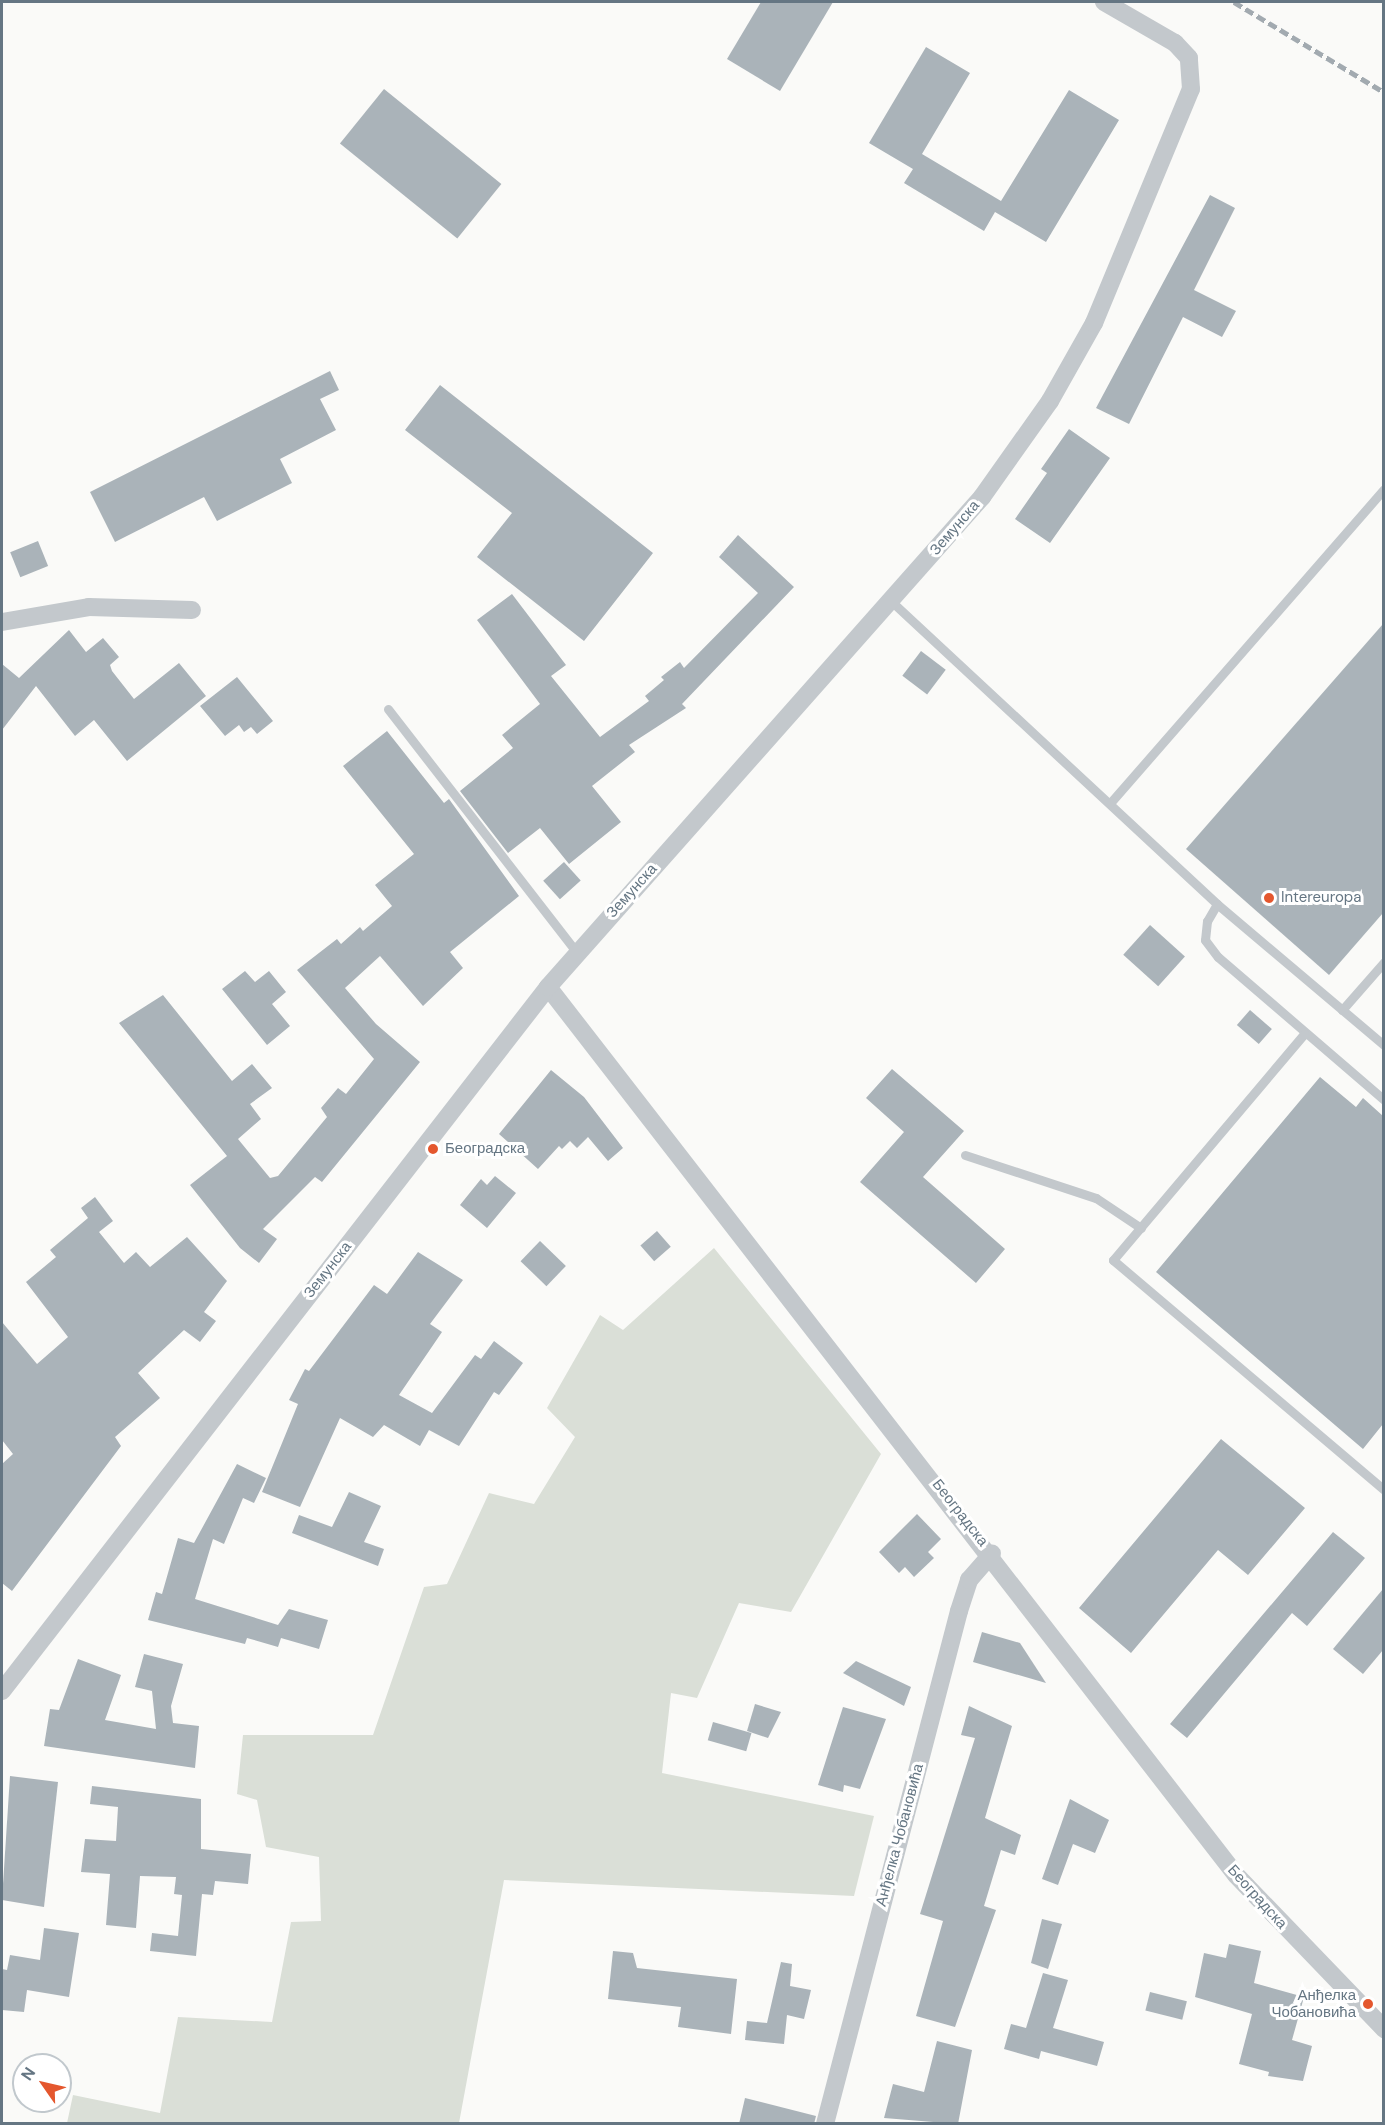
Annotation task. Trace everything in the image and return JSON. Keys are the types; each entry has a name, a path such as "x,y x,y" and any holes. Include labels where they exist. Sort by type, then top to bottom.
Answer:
{"street":[{"name":"Земунска","path":"2,1691 548,987 982,497 1080,353 1191,89 1189,58 1175,43 1104,2"},
{"path":"2,622 89,607 192,610"},
{"name":"Београдска","path":"548,987 992,1554 1236,1875 1383,2029"},
{"name":"Анђелка Чобановића","path":"825,2124 959,1611 969,1580 992,1554"}],"lane":[{"path":"1111,802 1383,489"},
{"path":"891,601 1111,802 1218,904 1383,1045"},
{"path":"388,709 577,952"},
{"path":"1218,904 1207,921 1205,940 1246,985 1383,1100"},
{"path":"1342,1010 1383,962"},
{"path":"1304,1034 1113,1260 1383,1490"},
{"path":"966,1155 1096,1198 1141,1227"}],"shaded area":[{"path":"714,1248 881,1454 791,1612 739,1603 697,1698 671,1693 662,1773 874,1816 854,1896 504,1880 459,2123 67,2123 69,2113 72,2113 73,2095 160,2113 178,2017 272,2022 291,1922 321,1921 319,1857 266,1847 257,1800 237,1794 243,1735 373,1735 424,1587 447,1584 489,1493 534,1504 575,1437 547,1408 600,1315 623,1330"}],"building":[{"path":"761,2 833,2 780,91 727,59"},
{"path":"926,47 970,73 922,154 1001,201 1069,90 1119,120 1046,242 995,212 984,231 904,183 913,169 869,143"},
{"path":"384,89 501,184 457,238 340,143"},
{"path":"1210,195 1235,208 1194,290 1236,311 1222,337 1183,317 1129,424 1096,408"},
{"path":"330,371 339,390 320,399 336,430 280,459 292,483 217,521 204,497 115,542 90,492"},
{"path":"440,385 653,553 584,641 477,557 512,513 405,430"},
{"path":"1069,429 1110,458 1050,543 1015,519 1047,473 1041,469"},
{"path":"738,535 794,587 682,704 686,708 629,745 635,752 592,786 621,822 569,864 540,828 508,853 460,791 513,748 502,735 540,704 477,620 512,594 566,665 551,676 600,737 649,701 645,696 664,680 661,677 680,662 684,668 758,593 719,557"},
{"path":"38,541 48,566 20,577 10,552"},
{"path":"1383,624 1383,913 1329,975 1186,849"},
{"path":"69,630 86,652 103,638 119,657 110,665 112,671 134,699 179,663 206,696 127,761 94,720 75,736 36,686 2,730 2,664 19,678"},
{"path":"921,651 946,670 927,694 902,676"},
{"path":"237,677 273,721 257,734 251,727 244,732 239,725 225,736 200,706"},
{"path":"387,731 444,803 449,799 519,896 450,952 463,968 423,1006 380,956 345,988 376,1024 420,1062 322,1182 315,1177 263,1229 277,1239 259,1263 240,1248 190,1185 227,1156 119,1023 163,995 232,1081 252,1064 272,1088 250,1104 261,1119 238,1139 270,1178 278,1176 327,1117 321,1108 338,1088 346,1094 374,1059 297,970 337,939 341,944 360,927 363,931 392,906 375,885 414,854 343,766"},
{"path":"564,862 581,881 560,899 543,881"},
{"path":"1150,925 1185,956 1158,986 1123,955"},
{"path":"245,971 255,982 269,971 286,992 272,1004 290,1026 267,1045 222,989"},
{"path":"1250,1010 1272,1029 1259,1044 1237,1025"},
{"path":"892,1069 964,1131 923,1177 1005,1249 976,1283 860,1182 904,1132 866,1098"},
{"path":"551,1070 584,1097 623,1148 608,1161 588,1137 577,1148 570,1141 562,1149 559,1146 538,1169 499,1134"},
{"path":"1320,1077 1356,1107 1363,1098 1383,1116 1383,1424 1363,1449 1156,1272"},
{"path":"495,1176 516,1193 487,1228 460,1205 481,1179 487,1185"},
{"path":"95,1197 113,1221 99,1232 124,1263 136,1252 150,1267 187,1237 227,1281 204,1312 216,1321 200,1342 184,1330 138,1373 160,1398 115,1437 121,1446 12,1591 2,1583 2,1464 13,1454 2,1440 2,1322 37,1364 68,1337 26,1282 56,1257 50,1250 88,1218 81,1208"},
{"path":"657,1231 671,1247 654,1261 640,1245"},
{"path":"540,1241 566,1266 546,1286 521,1261"},
{"path":"418,1252 463,1280 430,1324 442,1332 399,1395 432,1413 475,1355 481,1359 494,1341 523,1363 499,1395 494,1392 459,1446 429,1430 420,1446 384,1425 373,1437 340,1418 300,1507 262,1492 298,1404 289,1400 305,1369 309,1371 374,1285 387,1294"},
{"path":"1221,1439 1305,1508 1248,1575 1218,1550 1131,1653 1079,1608"},
{"path":"237,1464 266,1478 254,1503 243,1498 224,1544 213,1539 195,1599 278,1625 289,1609 328,1620 319,1649 281,1638 278,1647 247,1638 245,1644 148,1620 156,1592 162,1594 178,1538 194,1543"},
{"path":"349,1492 381,1506 364,1542 384,1549 378,1566 292,1533 299,1515 332,1527"},
{"path":"917,1514 941,1539 928,1552 934,1558 914,1577 905,1567 899,1573 879,1552"},
{"path":"1333,1532 1365,1558 1307,1626 1292,1613 1187,1738 1170,1724"},
{"path":"1383,1589 1383,1650 1363,1674 1333,1649"},
{"path":"982,1632 1020,1643 1046,1683 973,1662"},
{"path":"144,1654 183,1664 171,1706 173,1723 199,1726 195,1768 44,1746 50,1709 59,1710 78,1659 121,1675 105,1720 156,1729 152,1691 135,1687"},
{"path":"856,1661 911,1687 904,1706 843,1673"},
{"path":"755,1704 781,1712 768,1738 747,1731"},
{"path":"969,1706 1012,1726 985,1818 1021,1835 1015,1855 1001,1850 984,1906 996,1910 955,2027 916,2016 943,1921 920,1914 975,1738 961,1735"},
{"path":"843,1707 886,1719 860,1789 844,1785 843,1792 818,1785"},
{"path":"713,1722 751,1733 746,1751 708,1740"},
{"path":"10,1776 58,1782 44,1907 2,1900"},
{"path":"92,1786 201,1799 201,1849 251,1854 248,1884 215,1881 213,1895 202,1894 196,1956 150,1951 152,1933 178,1936 182,1895 174,1894 176,1877 140,1876 136,1928 106,1925 110,1874 81,1872 85,1839 116,1841 118,1807 90,1804"},
{"path":"1070,1799 1109,1820 1095,1853 1073,1844 1058,1885 1042,1879"},
{"path":"1042,1919 1062,1924 1048,1969 1031,1963"},
{"path":"44,1928 79,1933 69,1997 27,1990 24,2012 2,2010 2,1969 7,1970 10,1955 40,1960"},
{"path":"1229,1944 1261,1951 1254,1983 1304,1997 1292,2040 1312,2046 1303,2081 1268,2076 1269,2072 1239,2064 1252,2014 1195,1997 1204,1953 1226,1958"},
{"path":"613,1951 633,1953 637,1968 737,1979 731,2034 678,2027 681,2007 608,1999"},
{"path":"781,1962 792,1964 790,1986 811,1990 804,2019 787,2015 784,2044 745,2040 747,2021 767,2023"},
{"path":"1043,1973 1068,1980 1053,2028 1104,2042 1097,2066 1041,2051 1039,2059 1004,2049 1011,2024 1026,2028"},
{"path":"1150,1992 1187,2001 1182,2020 1145,2010"},
{"path":"937,2041 972,2050 958,2124 884,2118 893,2084 924,2092"},
{"path":"745,2098 816,2116 814,2124 739,2124"}],"railway":[{"path":"1234,2 1384,92"}],"place":[{"name":"Intereuropa","path":"1269,898"},
{"name":"Београдска","path":"433,1149"},
{"name":"Анђелка Чобановића","path":"1368,2004"}]}
